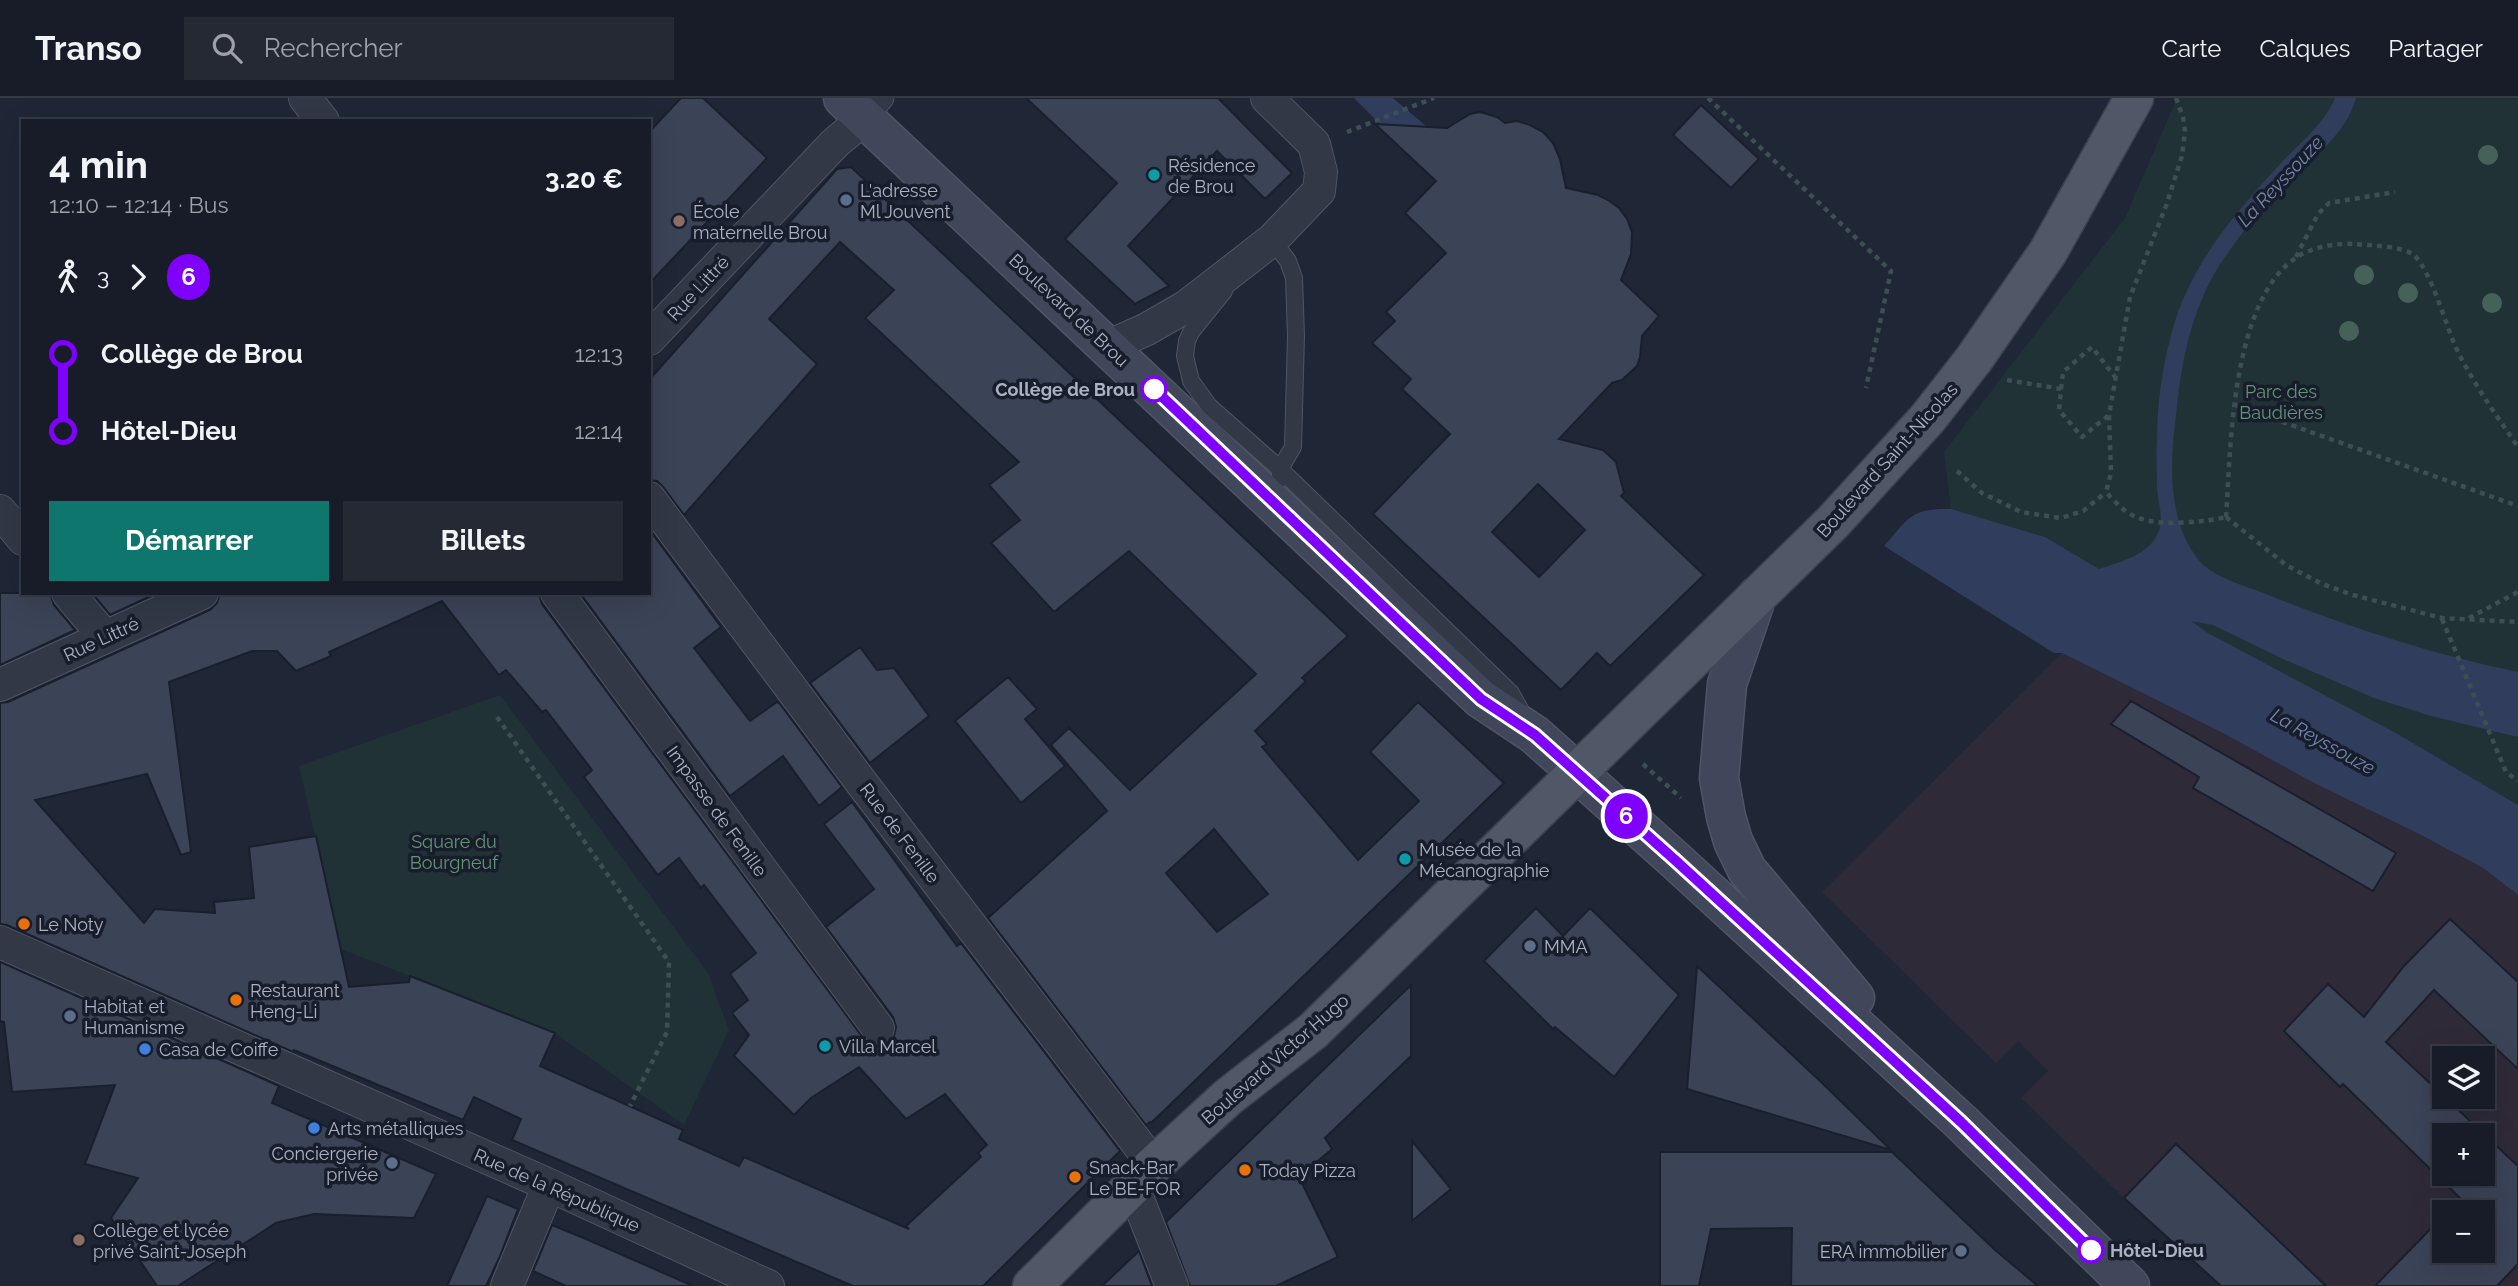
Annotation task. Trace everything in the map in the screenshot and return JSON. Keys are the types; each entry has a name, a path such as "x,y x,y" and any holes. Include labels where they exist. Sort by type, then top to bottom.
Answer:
{"main road":[{"name":"Boulevard Saint-Nicolas","path":"1577,772 1833,522 1928,418 1974,359 2048,252 2134,98"},
{"name":"Boulevard de Brou","path":"863,105 1107,347 1481,699 1535,735 1577,772 1961,1122 2130,1286"},
{"path":"1758,596 1727,684 1719,778 1733,841 1747,870 1961,1122"},
{"name":"Boulevard Victor Hugo","path":"1032,1286 1143,1176 1228,1097 1313,1031 1577,772"}],"street":[{"path":"305,98 321,119"},
{"path":"1107,347 1147,329 1187,306 1262,248 1319,191 1321,172 1314,144 1267,98"},
{"name":"Rue Littré","path":"651,337 835,143 863,105"},
{"name":"Rue de Fenille","path":"651,501 870,793 1143,1176 1172,1286"},
{"path":"0,511 21,536"},
{"path":"70,595 104,636"},
{"name":"Rue Littré","path":"0,685 197,595"},
{"name":"Impasse de Fenille","path":"558,595 878,1028"},
{"name":"Rue de la République","path":"0,942 549,1185 768,1286"},
{"path":"506,1286 549,1185"}],"lane":[{"path":"1309,537 1280,483 1280,469 1293,447 1296,336 1294,278 1288,261 1262,248 1191,332 1185,356 1191,381 1209,406 1280,469 1511,693 1535,735"}],"path":[{"path":"1708,98 1891,271 1866,388"},
{"path":"1957,471 1982,493 2021,512 2061,518 2083,511 2106,492 2111,473 2109,415 2130,297 2166,206 2182,156 2185,131 2176,98"},
{"path":"1360,127 1431,99"},
{"path":"2226,517 2235,405 2244,351 2255,316 2275,280 2296,257 2318,214 2329,203 2395,192"},
{"path":"2296,257 2310,250 2343,244 2378,246 2412,253 2423,265 2457,350 2479,389 2518,447"},
{"path":"2109,415 2082,437 2059,410 2063,372 2092,346 2115,378"},
{"path":"2036,386 2061,388"},
{"path":"2235,405 2518,506"},
{"path":"2106,492 2122,509 2142,520 2193,523 2226,517 2286,565 2322,584 2353,595 2442,618 2518,622"},
{"path":"2467,619 2518,592"},
{"path":"2442,618 2506,772 2518,780"},
{"path":"496,717 668,962 667,1032 630,1106"},
{"path":"1612,738 1704,818 1726,817"}],"shaded area":[{"path":"2062,653 2419,834 2483,868 2518,895 2518,1286 2221,1286 2124,1198 2021,1098 2048,1071 2018,1041 1996,1063 1822,892"}],"green space":[{"name":"Parc des Baudières","path":"2177,98 2518,98 2518,805 2396,733 2208,633 2045,537 1951,509 1944,452 2125,218"},
{"name":"Square du Bourgneuf","path":"500,695 708,973 729,1030 684,1125 555,1033 341,949 299,766"}],"water":[{"path":"1354,98 1393,98 1427,127 1382,126"},
{"name":"La Reyssouze","path":"2335,98 2356,98 2343,126 2276,194 2246,229 2217,270 2198,309 2186,350 2174,433 2173,489 2180,525 2187,542 2203,565 2229,580 2390,639 2518,672 2518,737 2431,716 2374,698 2213,625 2191,621 2208,633 2396,733 2518,805 2518,895 2483,868 2419,834 2062,653 2054,653 1884,546 1899,528 1918,513 1951,509 2045,537 2099,569 2132,557 2147,548 2161,524 2157,488 2157,427 2163,374 2171,335 2189,286 2230,222 2318,125"}],"building":[{"name":"École maternelle Brou","path":"681,98 703,98 767,158 651,282 651,130"},
{"path":"1026,98 1218,98 1292,173 1265,199 1217,151 1128,246 1169,286 1135,304 1065,239 1117,183"},
{"path":"1701,105 1759,159 1731,188 1673,135"},
{"path":"1480,112 1497,117 1505,123 1517,121 1543,132 1553,143 1560,159 1566,188 1608,200 1619,208 1627,219 1632,232 1631,254 1621,280 1659,316 1642,336 1637,366 1622,380 1612,383 1559,439 1603,450 1616,462 1624,493 1621,496 1704,575 1610,666 1597,653 1561,690 1373,514 1450,434 1402,389 1411,379 1372,343 1395,321 1386,312 1446,253 1405,213 1436,181 1375,124 1447,128 1470,114","holes":["1538,484 1585,530 1539,577 1492,532"]},
{"path":"851,167 1348,636 1302,678 1306,681 1255,731 1267,744 1262,747 1358,860 1419,801 1370,752 1418,702 1504,783 1146,1125 988,918 1107,811 1051,745 1069,728 1130,790 1256,674 1129,551 1054,612 991,543 1020,520 989,485 1019,462 865,318 894,290 840,242 769,319 817,364 684,515 663,487 657,481 651,480 651,378 837,169","holes":["1214,829 1268,894 1217,932 1166,873"]},
{"path":"651,532 721,627 694,648 750,721 777,702 780,704 842,787 819,806 783,756 730,796 581,595 651,595"},
{"path":"0,593 51,595 54,605 75,630 0,665"},
{"path":"94,595 153,595 110,615"},
{"path":"219,595 540,595 542,604 864,1039 871,1045 888,1043 894,1036 896,1027 893,1017 826,927 874,889 824,824 852,802 957,946 961,943 1120,1151 983,1286 853,1286 512,1140 521,1119 474,1097 463,1120 294,1050 293,1052 0,924 0,703 8,702 210,610 217,603","holes":["442,601 499,675 506,670 542,712 546,710 592,770 584,777 658,875 679,858 701,888 704,885 756,953 730,974 748,1000 732,1013 749,1035 734,1056 794,1115 811,1098 859,1067 906,1119 945,1094 987,1145 978,1153 981,1157 906,1226 909,1229 744,1157 739,1166 679,1139 683,1130 540,1066 555,1033 410,976 409,982 349,987 316,836 249,847 254,898 214,902 215,913 155,909 144,923 35,800 147,774 181,855 191,852 169,682 252,651 277,651 296,671 331,656 329,652"]},
{"path":"860,647 877,670 894,668 929,716 870,763 810,683"},
{"path":"1008,677 1037,709 1025,719 1065,766 1021,803 955,721"},
{"path":"2131,701 2396,853 2373,891 2193,788 2199,777 2111,724"},
{"path":"1536,908 1563,936 1590,908 1679,995 1614,1077 1555,1027 1553,1029 1484,961"},
{"path":"2450,919 2518,982 2518,1069 2434,990 2386,1042 2432,1085 2432,1109 2457,1109 2472,1123 2432,1123 2432,1171 2343,1084 2340,1087 2284,1031 2328,984 2364,1017 2404,966"},
{"path":"0,962 279,1086 272,1103 436,1174 414,1218 314,1214 276,1223 178,1286 157,1286 111,1218 138,1178 85,1164 115,1085 12,1092 4,1022 0,1021"},
{"path":"1697,966 1820,1081 1891,1150 1687,1089"},
{"path":"1411,985 1411,1056 1325,1138 1332,1149 1299,1177 1338,1257 1276,1286 1190,1286 1166,1222"},
{"path":"1412,1141 1451,1189 1412,1221"},
{"name":"Hôtel-Dieu","path":"2176,1144 2326,1286 2221,1286 2124,1198"},
{"path":"2495,1144 2518,1166 2518,1264 2497,1286 2375,1286 2432,1227 2432,1263 2495,1263 2495,1200 2458,1200 2460,1198 2448,1186 2495,1186"},
{"path":"1660,1152 1892,1152 1994,1249 2038,1286 1791,1286 1792,1228 1711,1229 1699,1286 1660,1286"},
{"path":"487,1196 518,1209 500,1256 486,1286 447,1286"},
{"path":"552,1225 693,1286 566,1286 533,1271"},
{"path":"1139,1251 1152,1286 1102,1286"}],"bus line":[{"name":"6","path":"1154,389 1481,699 1535,735 1675,860 1961,1122 2091,1250"}],"place":[{"name":"Résidence de Brou","path":"1154,175"},
{"name":"L'adresse Ml Jouvent","path":"846,200"},
{"name":"École maternelle Brou","path":"679,221"},
{"name":"Collège de Brou","path":"1154,389"},
{"name":"Musée de la Mécanographie","path":"1405,859"},
{"name":"Le Noty","path":"24,924"},
{"name":"MMA","path":"1530,946"},
{"name":"Restaurant Heng-Li","path":"236,1000"},
{"name":"Habitat et Humanisme","path":"70,1016"},
{"name":"Villa Marcel","path":"825,1046"},
{"name":"Casa de Coiffe","path":"145,1049"},
{"name":"Arts métalliques","path":"314,1128"},
{"name":"Conciergerie privée","path":"392,1163"},
{"name":"Today Pizza","path":"1245,1170"},
{"name":"Snack-Bar Le BE-FOR","path":"1075,1177"},
{"name":"Collège et lycée privé Saint-Joseph","path":"79,1240"},
{"name":"Hôtel-Dieu","path":"2091,1250"},
{"name":"ERA immobilier","path":"1961,1251"}]}
